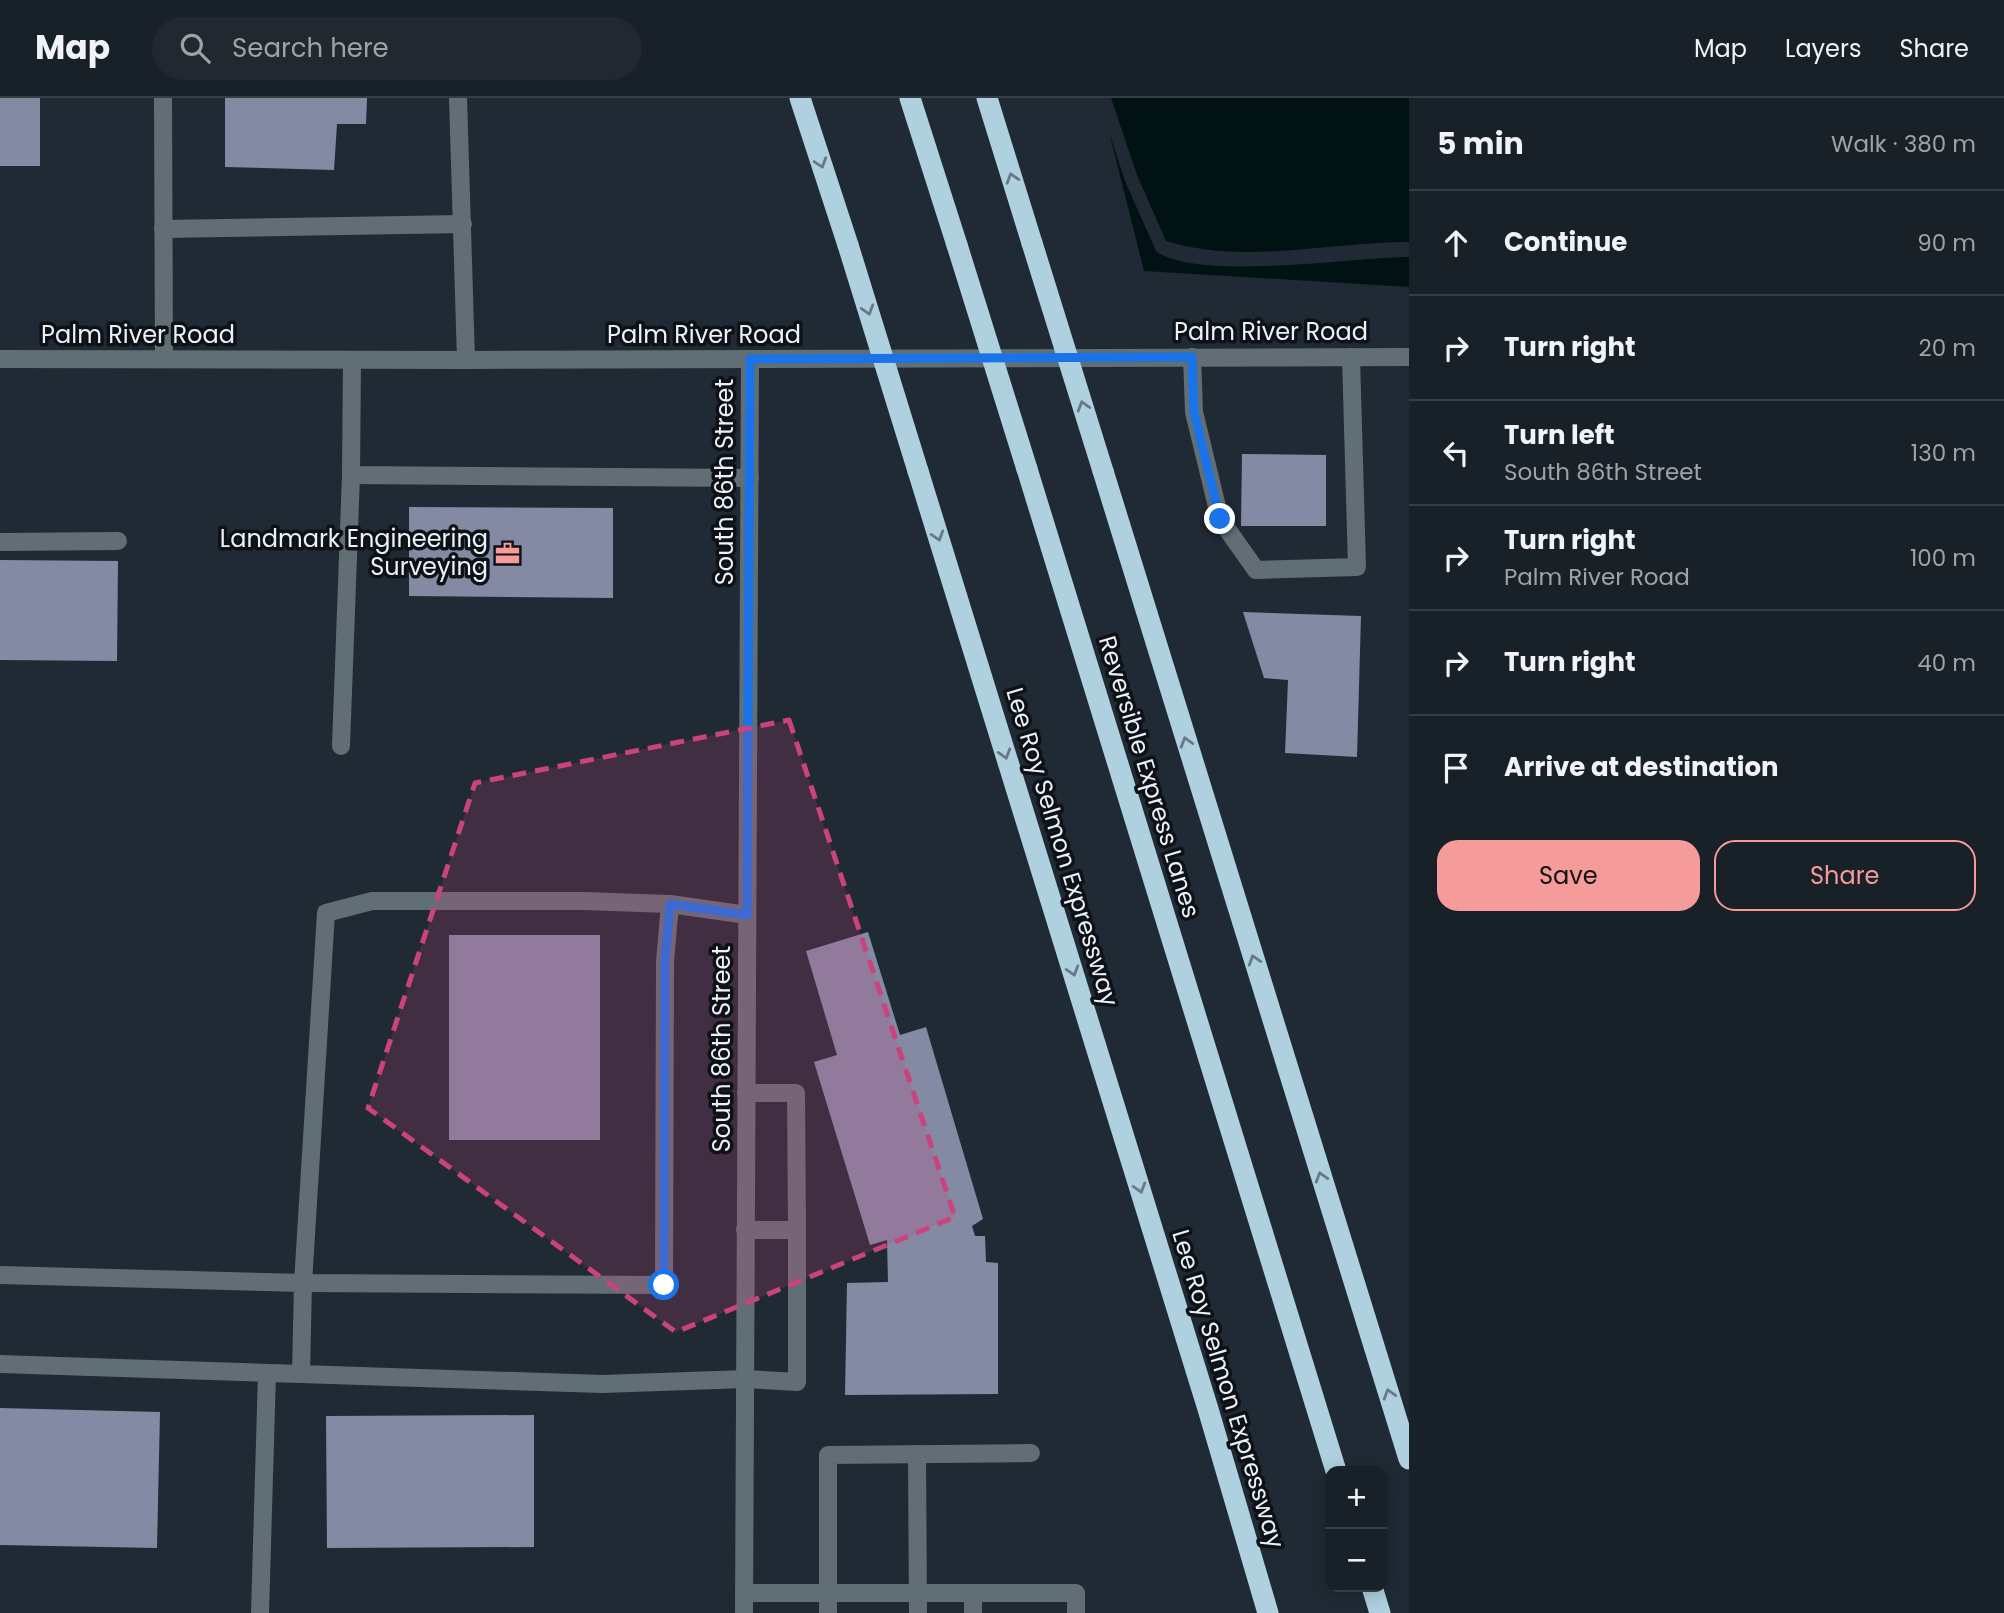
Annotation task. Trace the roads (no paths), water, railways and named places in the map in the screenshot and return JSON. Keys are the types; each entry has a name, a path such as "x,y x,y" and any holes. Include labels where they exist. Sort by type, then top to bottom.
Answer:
{"highway":[{"name":"Lee Roy Selmon Expressway","path":"800,98 848,245 1196,1370 1268,1613"},
{"name":"Reversible Express Lanes","path":"910,98 1334,1466"},
{"path":"987,98 1409,1459"},
{"path":"1374,1592 1380,1613"}],"street":[{"path":"163,98 164,359"},
{"path":"458,98 466,360"},
{"path":"163,229 463,224"},
{"name":"Palm River Road","path":"0,359 1409,356"},
{"path":"1192,357 1194,412 1220,519 1256,570 1357,567 1351,357"},
{"name":"South 86th Street","path":"744,1613 750,359"},
{"path":"341,746 351,475 352,360"},
{"path":"351,475 750,478"},
{"path":"0,542 118,541"},
{"path":"301,1374 303,1283 326,913 372,901 584,901 670,904 747,915"},
{"path":"0,1275 303,1283 664,1285 665,962 670,904"},
{"path":"0,1364 602,1384 746,1379 797,1382 796,1093 746,1093"},
{"path":"745,1230 797,1230"},
{"path":"260,1613 267,1373"},
{"path":"828,1613 828,1455 1031,1453"},
{"path":"917,1454 918,1613"},
{"path":"744,1593 1076,1593 1076,1613"},
{"path":"973,1593 973,1613"}],"place":[{"name":"Landmark Engineering Surveying","path":"508,553"}]}
